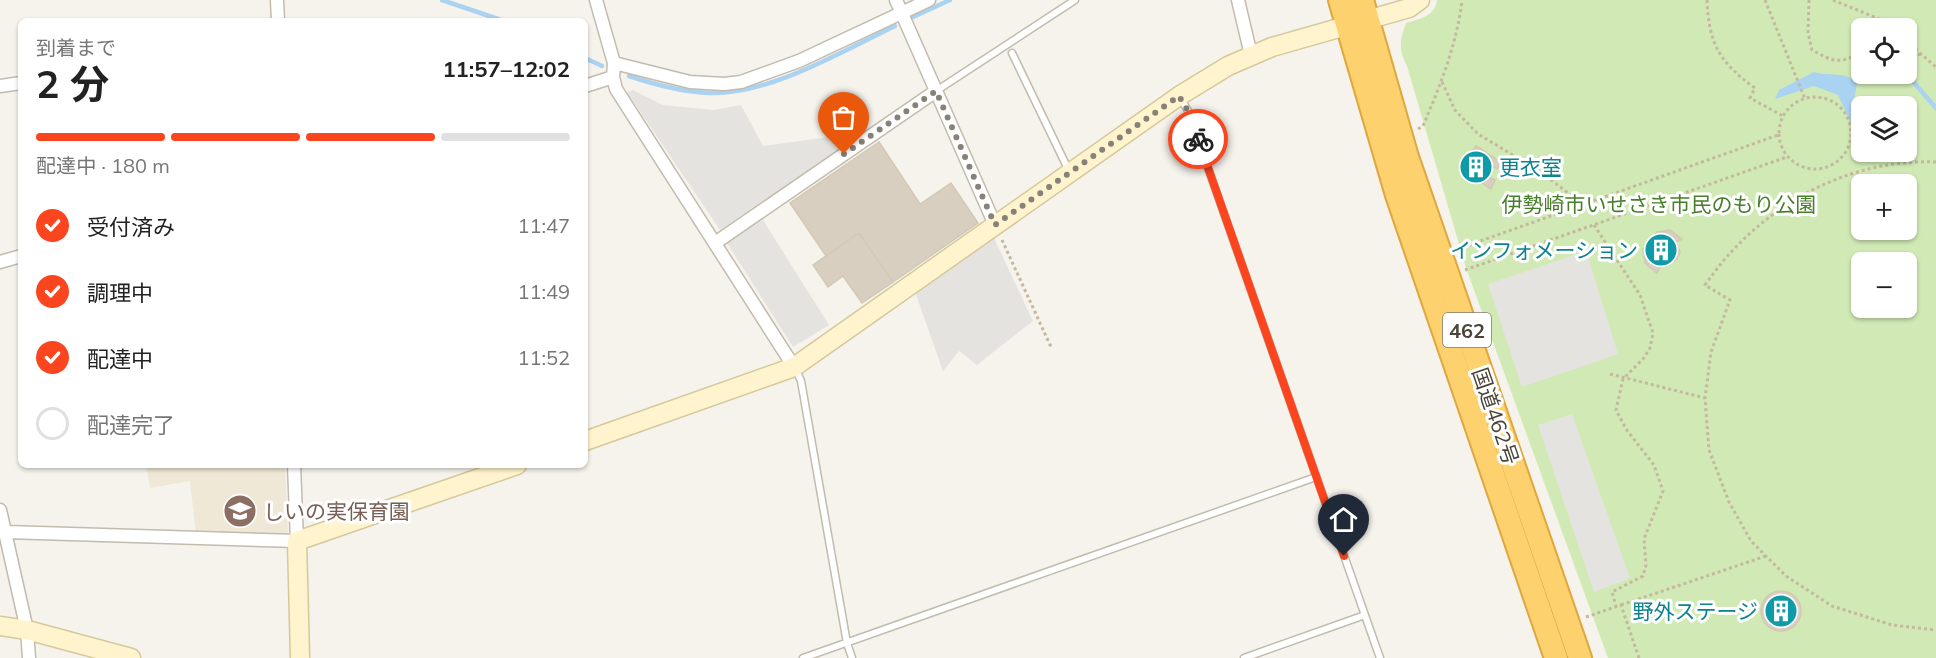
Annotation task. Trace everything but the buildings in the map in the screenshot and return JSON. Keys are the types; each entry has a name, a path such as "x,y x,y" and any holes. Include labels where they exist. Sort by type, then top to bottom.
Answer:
{"highway":[{"name":"国道462号","path":"1340,0 1358,14 1581,658"},
{"name":"国道462号","path":"1358,14 1397,195 1556,658"}],"street":[{"path":"278,0 278,18"},
{"path":"596,0 614,63 613,77 616,89 794,367"},
{"path":"896,0 995,225"},
{"path":"614,63 690,82 724,84 741,82 799,61 929,0"},
{"path":"1238,0 1251,55"},
{"path":"588,440 794,367 1179,96 1228,66 1358,14 1409,8 1420,0"},
{"path":"588,85 613,77"},
{"path":"0,86 18,83"},
{"path":"715,243 936,91"},
{"path":"0,262 18,257"},
{"path":"294,468 300,658"},
{"path":"6,532 297,541 508,468"},
{"path":"0,510 27,630 29,658"},
{"path":"0,626 27,630 131,658"}],"lane":[{"path":"936,91 1075,0"},
{"path":"1012,53 1070,173"},
{"path":"1179,96 1188,111 1380,658"},
{"path":"794,367 801,381 847,643 852,658"},
{"path":"803,658 1316,477"},
{"path":"1244,658 1365,615"}],"path":[{"path":"1416,130 1423,126 1442,82 1460,19 1462,0"},
{"path":"1707,0 1708,25 1715,47 1731,70 1755,88 1750,98 1783,116"},
{"path":"1765,0 1805,99"},
{"path":"1809,0 1808,33 1812,50 1832,61 1851,58"},
{"path":"1833,0 1877,18"},
{"path":"1917,50 1936,67"},
{"path":"1917,55 1922,54"},
{"path":"1442,82 1455,110 1466,124 1478,134 1541,172 1583,204"},
{"path":"1816,97 1828,99 1839,105 1851,126 1849,144 1840,160 1818,170 1807,169 1796,164 1787,157 1780,146 1778,135 1783,116 1793,104 1805,99 1816,97"},
{"path":"1454,250 1778,135"},
{"path":"1461,272 1787,157"},
{"path":"1936,162 1865,168 1818,186 1777,212 1734,249 1705,285 1730,300 1711,352 1705,398 1709,450 1729,502 1752,541 1786,576 1832,606 1892,625 1936,630"},
{"path":"995,225 1051,347"},
{"path":"1594,225 1640,295 1653,333 1650,348 1643,359 1623,379 1616,410 1626,429 1654,465 1663,491 1644,539 1646,565 1643,576 1612,592 1616,606"},
{"path":"1610,374 1705,398"},
{"path":"1584,618 1766,556"},
{"path":"1621,604 1639,658"}],"shaded area":[{"path":"633,90 663,105 714,110 741,105 763,146 865,132 720,230 627,92"},
{"path":"763,220 829,325 793,347 727,243"},
{"path":"993,236 1033,321 977,365 959,351 943,371 915,292"},
{"path":"1586,251 1618,354 1522,387 1488,284"},
{"path":"1572,414 1630,578 1594,592 1538,425"},
{"name":"しいの実保育園","path":"147,468 285,468 288,536 196,534 190,481 150,488"}],"green space":[{"name":"伊勢崎市いせさき市民のもり公園","path":"1437,0 1936,0 1936,658 1608,658 1466,268 1402,54 1401,40 1406,23 1426,16 1433,10"}],"water":[{"path":"1814,72 1848,77 1851,79 1851,84 1857,84 1855,96 1851,96 1851,124 1838,95 1814,86 1775,99 1779,90"}],"waterway":[{"path":"442,0 495,18"},
{"path":"913,17 950,0"},
{"path":"629,76 689,91 733,92 756,87 805,70 895,26"},
{"path":"588,59 602,66"},
{"path":"1915,84 1936,108"}],"way so far":[{"path":"844,154 936,91 995,225 1179,96 1188,111 1198,139"}],"place":[{"name":"更衣室","path":"1476,167"},
{"name":"インフォメーション","path":"1661,250"},
{"name":"しいの実保育園","path":"240,511"},
{"name":"野外ステージ","path":"1781,611"}],"route":[{"path":"1198,139 1344,556"}]}
